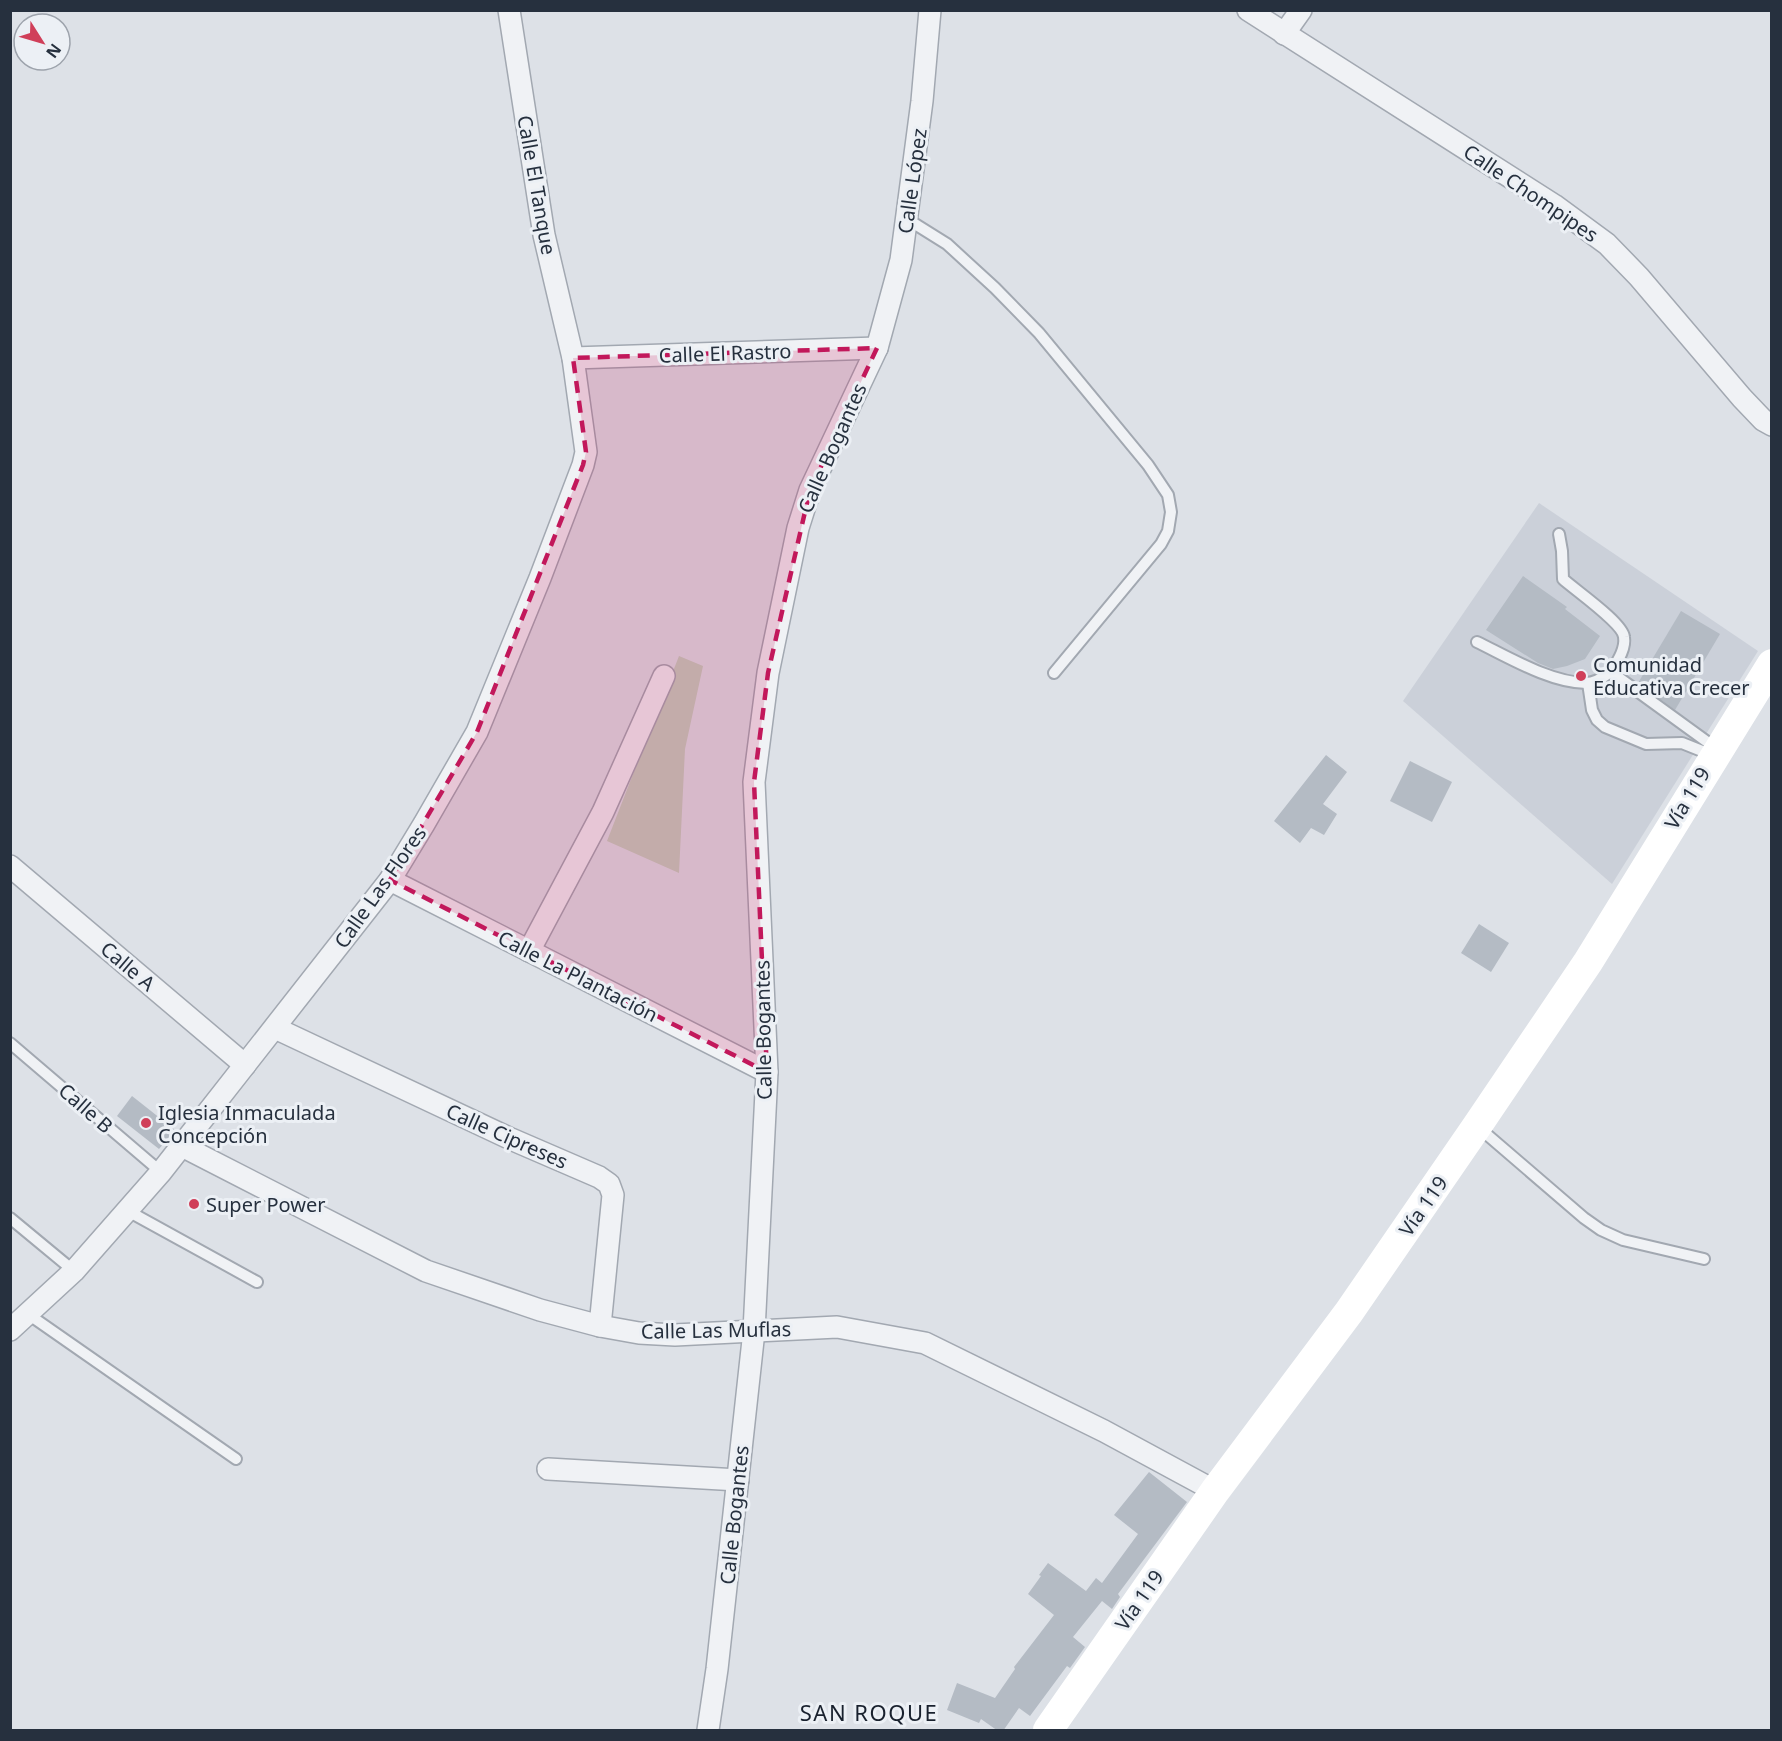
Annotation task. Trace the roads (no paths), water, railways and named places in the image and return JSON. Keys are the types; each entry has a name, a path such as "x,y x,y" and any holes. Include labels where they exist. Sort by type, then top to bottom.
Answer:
{"main road":[{"name":"Vía 119","path":"1048,1731 1215,1491 1349,1312 1477,1126 1588,962 1716,752 1766,683"}],"street":[{"name":"Calle El Tanque","path":"509,10 544,235 573,358"},
{"name":"Calle López","path":"877,348 901,260 922,101 930,10"},
{"name":"Calle Chompipes","path":"1248,10 1554,205 1607,244 1639,277 1742,398 1763,420 1772,425"},
{"path":"1284,34 1301,10"},
{"name":"Calle El Rastro","path":"573,358 877,348"},
{"name":"Calle Bogantes","path":"708,1731 717,1669 754,1331 767,1072 754,782 768,673 798,528 810,490 877,348"},
{"name":"Calle Las Flores","path":"10,1330 74,1271 161,1173 390,880 424,824 477,732 583,465 586,452 573,358"},
{"path":"529,951 603,812 664,676"},
{"name":"Calle A","path":"10,866 245,1065"},
{"name":"Calle La Plantación","path":"390,880 767,1072"},
{"name":"Calle Cipreses","path":"275,1028 511,1139 599,1177 609,1184 613,1195 600,1326"},
{"name":"Calle Las Muflas","path":"182,1146 426,1270 540,1310 600,1326 639,1333 675,1335 837,1328 925,1343 1104,1431 1215,1491"},
{"path":"548,1469 738,1480"}],"lane":[{"path":"906,219 947,244 1039,333 1148,465 1168,495 1171,512 1168,531 1161,544 1054,673"},
{"path":"1477,642 1553,676 1588,683 1611,672 1620,657 1625,641 1624,634 1613,621 1563,579 1559,534"},
{"path":"1611,672 1716,752"},
{"path":"1588,683 1592,710 1597,720 1605,727 1646,744 1682,743 1716,752"},
{"name":"Calle B","path":"10,1043 161,1173"},
{"path":"1477,1126 1601,1230 1623,1240 1704,1259"},
{"path":"128,1211 257,1282"},
{"path":"10,1218 74,1271"},
{"path":"28,1314 236,1459"}],"place":[{"name":"Comunidad Educativa Crecer","path":"1581,676"},
{"name":"Iglesia Inmaculada Concepción","path":"146,1123"},
{"name":"Super Power","path":"194,1204"}],"district":[{"name":"SAN ROQUE","path":"869,1712"}]}
